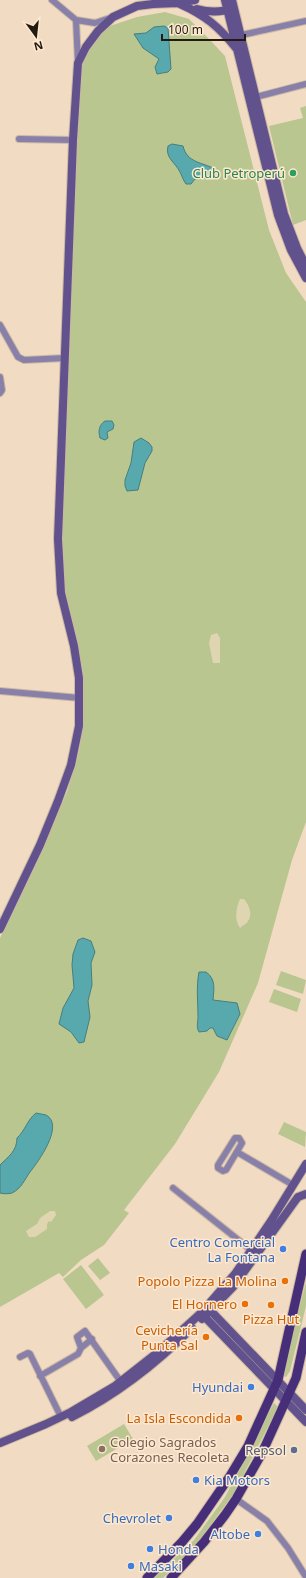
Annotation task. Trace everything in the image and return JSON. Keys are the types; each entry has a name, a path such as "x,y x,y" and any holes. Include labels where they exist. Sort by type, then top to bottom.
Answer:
{"main road":[{"path":"147,1578 190,1533 218,1495 248,1446 278,1380 306,1254"},
{"path":"171,1578 204,1542 236,1499 262,1453 286,1402 298,1371 306,1332"}],"street":[{"path":"52,0 76,20 95,23 138,6 178,3 195,0"},
{"path":"178,3 208,19 225,34 238,50"},
{"path":"188,8 208,11 230,3 256,97 284,214 297,248 306,266"},
{"path":"78,63 86,47 98,31 113,17"},
{"path":"0,929 2,919 40,846 71,765 79,726 80,698 74,646 61,593 58,559 58,517 73,140 78,63 76,20"},
{"path":"225,34 230,37 238,36 306,22"},
{"path":"238,36 238,50 278,215 291,250 306,278"},
{"path":"256,97 306,84"},
{"path":"19,139 73,140"},
{"path":"0,325 18,357 24,360 65,358"},
{"path":"0,377 2,390 0,393"},
{"path":"0,691 80,698"},
{"path":"238,1138 242,1143 237,1152 226,1170 223,1171 218,1168 218,1165 232,1142 238,1138"},
{"path":"237,1152 293,1186"},
{"path":"0,1443 20,1436 96,1398 121,1382 206,1312 251,1250 306,1164"},
{"path":"173,1188 251,1250"},
{"path":"0,1449 59,1423 120,1390 155,1363 233,1287 295,1201 306,1194"},
{"path":"206,1312 258,1366 274,1390 306,1422"},
{"path":"81,1348 77,1335 85,1331 121,1382"},
{"path":"40,1376 78,1354 81,1348 92,1339"},
{"path":"20,1357 28,1353 30,1354 61,1416"},
{"path":"258,1366 278,1380 306,1410"},
{"path":"236,1499 267,1521 288,1548 306,1577"}],"green space":[{"path":"165,12 189,19 225,56 269,230 286,273 306,302 306,822 292,860 258,983 219,1072 175,1144 124,1210 129,1213 104,1245 81,1260 63,1277 59,1273 0,1307 0,938 36,863 67,792 79,751 84,706 77,647 66,604 60,557 79,68 87,46 110,26 137,17"},
{"name":"Club Petroperú","path":"306,106 306,220 293,225 269,126 303,118 300,108"},
{"path":"281,971 306,980 303,994 276,985"},
{"path":"274,989 301,999 297,1012 269,1002"},
{"path":"284,1122 306,1132 305,1147 278,1134"},
{"path":"98,1258 110,1273 100,1280 88,1266"},
{"path":"81,1265 104,1295 86,1309 63,1279"},
{"path":"306,1282 306,1306 290,1371 286,1377 284,1376 283,1372"},
{"path":"274,1403 278,1407 234,1493 197,1543 163,1578 154,1578 194,1540 225,1497"},
{"path":"124,1424 133,1439 96,1461 87,1446"}],"sand":[{"path":"217,633 220,638 220,663 213,663 209,643 211,635"},
{"path":"240,899 244,899 246,901 249,907 250,915 247,922 240,928 236,914"},
{"path":"50,1211 55,1211 56,1215 51,1222 49,1221 47,1224 47,1229 35,1237 29,1237 26,1231 37,1224 40,1218"}],"water":[{"path":"164,26 168,28 171,69 168,72 157,74 155,67 159,59 143,48 134,34 146,33 154,27"},
{"path":"172,144 183,146 185,152 191,159 215,169 215,176 212,178 195,179 191,184 186,184 180,172 169,157 167,150 168,146"},
{"path":"105,421 112,421 114,425 113,429 107,432 108,438 105,440 100,438 99,433 100,426"},
{"path":"141,438 149,443 152,447 152,451 145,463 138,490 127,491 125,480 131,463 134,442"},
{"path":"83,938 91,941 95,952 91,963 92,985 88,1001 90,1017 84,1042 79,1043 71,1032 59,1024 63,1008 74,988 72,965 73,954 78,940"},
{"path":"199,972 206,972 213,981 213,1000 237,1003 240,1014 227,1040 217,1036 213,1028 210,1028 207,1031 199,1032 198,1030 197,989"},
{"path":"36,1113 46,1115 51,1120 53,1127 48,1144 39,1160 18,1189 12,1193 0,1193 0,1165 12,1153 17,1143 17,1138"}],"place":[{"name":"Club Petroperú","path":"293,173"},
{"name":"Centro Comercial La Fontana","path":"283,1249"},
{"name":"Popolo Pizza La Molina","path":"285,1281"},
{"name":"El Hornero","path":"245,1304"},
{"name":"Pizza Hut","path":"271,1305"},
{"name":"Cevichería Punta Sal","path":"206,1337"},
{"name":"Hyundai","path":"251,1387"},
{"name":"La Isla Escondida","path":"239,1418"},
{"name":"Colegio Sagrados Corazones Recoleta","path":"102,1449"},
{"name":"Repsol","path":"294,1450"},
{"name":"Kia Motors","path":"196,1480"},
{"name":"Chevrolet","path":"169,1518"},
{"name":"Altobe","path":"258,1534"},
{"name":"Honda","path":"150,1549"},
{"name":"Masaki","path":"131,1566"}]}
